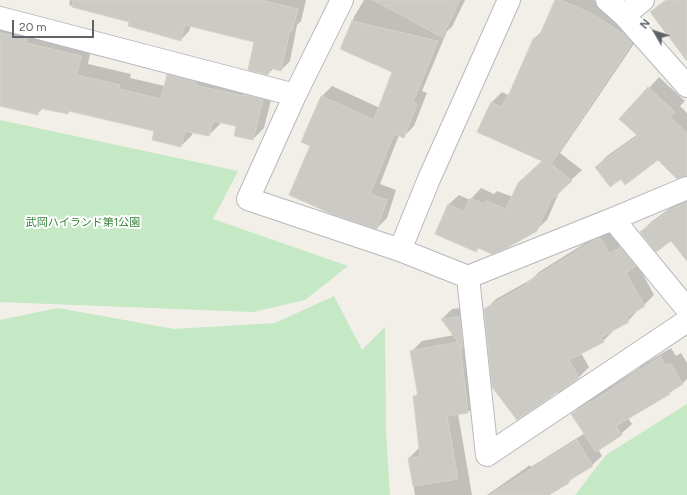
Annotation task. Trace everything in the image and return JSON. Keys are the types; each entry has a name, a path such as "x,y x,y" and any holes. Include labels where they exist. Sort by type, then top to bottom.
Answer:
{"street":[{"path":"342,0 248,199 400,250 468,277 687,188"},
{"path":"400,250 429,179 508,0"},
{"path":"607,0 624,15 687,86"},
{"path":"624,15 643,0"},
{"path":"0,18 296,95"},
{"path":"613,219 687,309"},
{"path":"468,277 487,455 687,321"}],"green space":[{"name":"武岡ハイランド第1公園","path":"0,120 238,171 213,219 348,266 305,300 253,312 0,302"},
{"path":"334,296 362,350 385,327 386,432 390,495 0,495 0,320 58,308 174,329 275,323"},
{"path":"687,404 687,495 575,495 606,455"}],"building":[{"path":"73,0 261,0 298,9 292,31 290,30 281,71 270,68 268,75 248,70 254,42 185,25 181,41 128,26 129,22 72,7"},
{"path":"373,0 460,0 442,37"},
{"path":"555,0 561,0 594,15 625,35 632,43 551,164 572,181 551,200 537,231 505,249 492,254 478,248 476,252 435,234 448,204 464,212 470,198 484,204 486,201 506,209 518,183 542,161 477,132 491,102 502,107 534,37 538,39"},
{"path":"666,0 687,0 687,61 650,12"},
{"path":"352,21 438,41 413,102 417,104 404,138 394,134 370,194 387,200 377,229 332,214 289,195 310,146 301,142 321,96 374,120 392,72 340,49"},
{"path":"0,33 27,39 26,43 81,56 77,75 120,85 119,89 161,99 167,74 196,82 195,85 263,99 253,140 234,136 236,126 213,121 209,136 185,131 181,147 152,140 154,131 69,111 68,114 39,108 38,115 0,106"},
{"path":"648,87 675,112 670,117 687,133 687,176 677,179 658,160 625,185 621,179 610,187 595,167 638,136 619,119"},
{"path":"687,202 687,261 671,241 656,252 640,232 673,208"},
{"path":"600,238 610,254 620,247 636,266 626,273 645,306 626,317 629,322 601,337 604,342 569,360 579,378 517,420 492,387 484,309 526,285 527,282"},
{"path":"460,317 463,349 460,344 468,413 447,416 458,479 413,486 408,458 420,456 413,396 418,396 410,351 458,342 441,319"},
{"path":"661,357 665,366 670,363 683,384 669,393 670,394 616,426 622,435 596,452 571,414"},
{"path":"577,440 593,466 568,481 569,483 549,495 490,495"}]}
